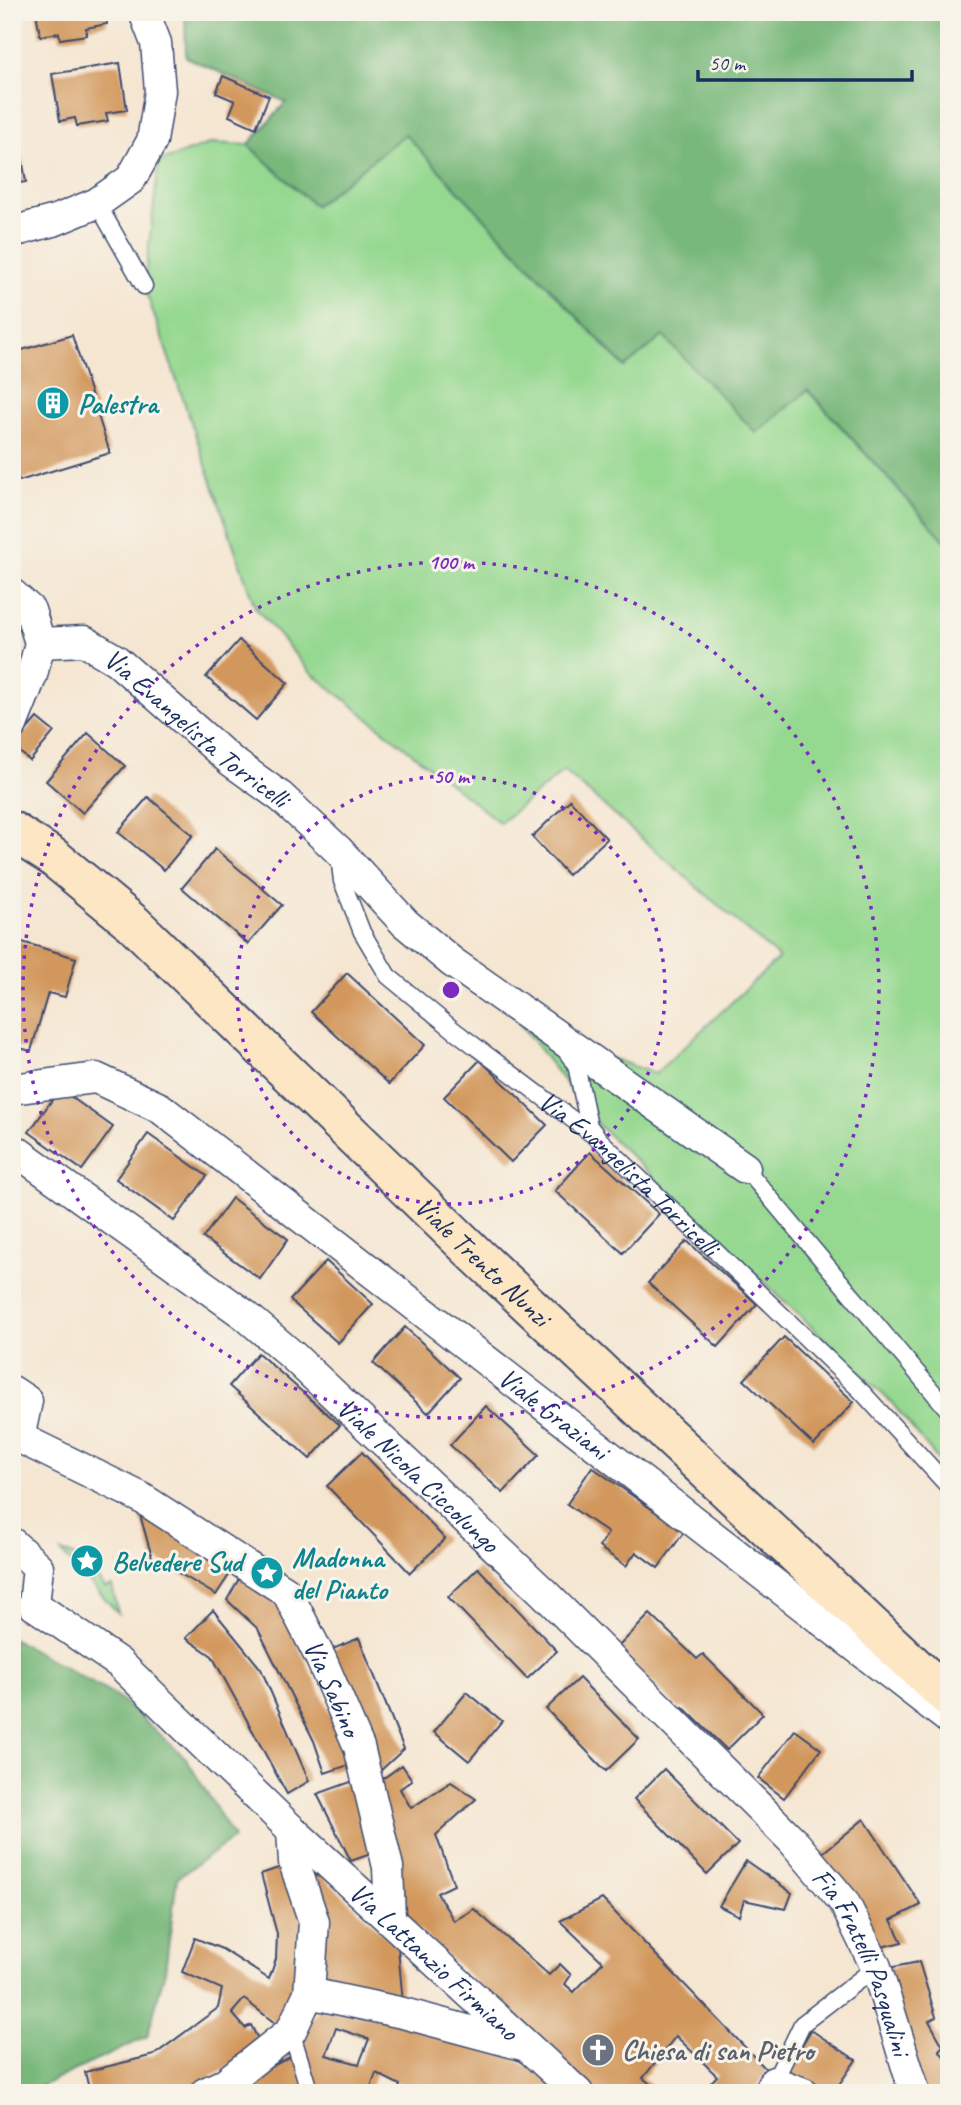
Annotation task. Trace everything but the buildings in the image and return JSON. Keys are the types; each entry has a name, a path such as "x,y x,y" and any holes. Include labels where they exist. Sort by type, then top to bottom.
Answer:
{"main road":[{"name":"Viale Trento Nunzi","path":"12,831 53,857 134,924 476,1255 949,1698"}],"street":[{"path":"12,232 56,220 97,203 131,179 152,141 160,92 156,43 145,12"},
{"path":"12,594 30,610 40,643 32,675 12,724"},
{"name":"Via Evangelista Torricelli","path":"40,643 83,641 116,660 231,761 281,797 338,850 405,923 452,962 745,1168"},
{"name":"Viale Graziani","path":"12,1088 96,1078 160,1108 949,1719"},
{"name":"Viale Nicola Ciccolungo","path":"12,1148 245,1315 274,1340 544,1593 792,1840"},
{"path":"12,1391 27,1401 16,1436"},
{"name":"Via Sabino","path":"16,1436 140,1497 287,1592 321,1659 359,1747 388,1867 390,1918"},
{"path":"12,1543 38,1567 23,1609"},
{"name":"Via Lattanzio Firmiano","path":"23,1609 119,1663 292,1830 578,2093"},
{"path":"205,2093 224,2084 291,2031 309,1993 314,1922 293,1862 292,1830"},
{"name":"Fia Fratelli Pasqualini","path":"792,1840 844,1902 877,1967 915,2093"},
{"path":"309,1993 402,2013 529,2047"},
{"path":"771,2088 804,2093"}],"lane":[{"path":"97,203 145,286"},
{"name":"Via Evangelista Torricelli","path":"338,850 342,881 362,932 388,976 465,1039 601,1141 862,1392 949,1487"},
{"path":"520,1009 556,1039 576,1065 589,1126 601,1141"},
{"name":"Via Evangelista Torricelli","path":"745,1168 949,1410"},
{"path":"771,2088 802,2024 877,1967"},
{"path":"291,2031 310,2093"}],"green space":[{"path":"185,12 949,12 949,545 808,390 756,433 663,336 625,367 405,134 315,206 248,145 286,102 186,57"},
{"path":"405,134 624,367 663,336 756,432 807,390 949,545 949,1474 892,1403 595,1122 521,1025 655,1074 779,958 564,771 500,823 309,671 255,607 144,286 159,162 212,143 248,145 315,206"},
{"path":"61,1552 76,1557 87,1565 105,1588 112,1586 118,1613"},
{"path":"12,1638 117,1697 185,1757 234,1838 177,1878 165,1971 147,2037 26,2093 12,2093"}],"place":[{"name":"Palestra","path":"53,403"},
{"name":"Belvedere Sud","path":"87,1561"},
{"name":"Madonna del Pianto","path":"267,1573"},
{"name":"Chiesa di san Pietro","path":"598,2050"}]}
